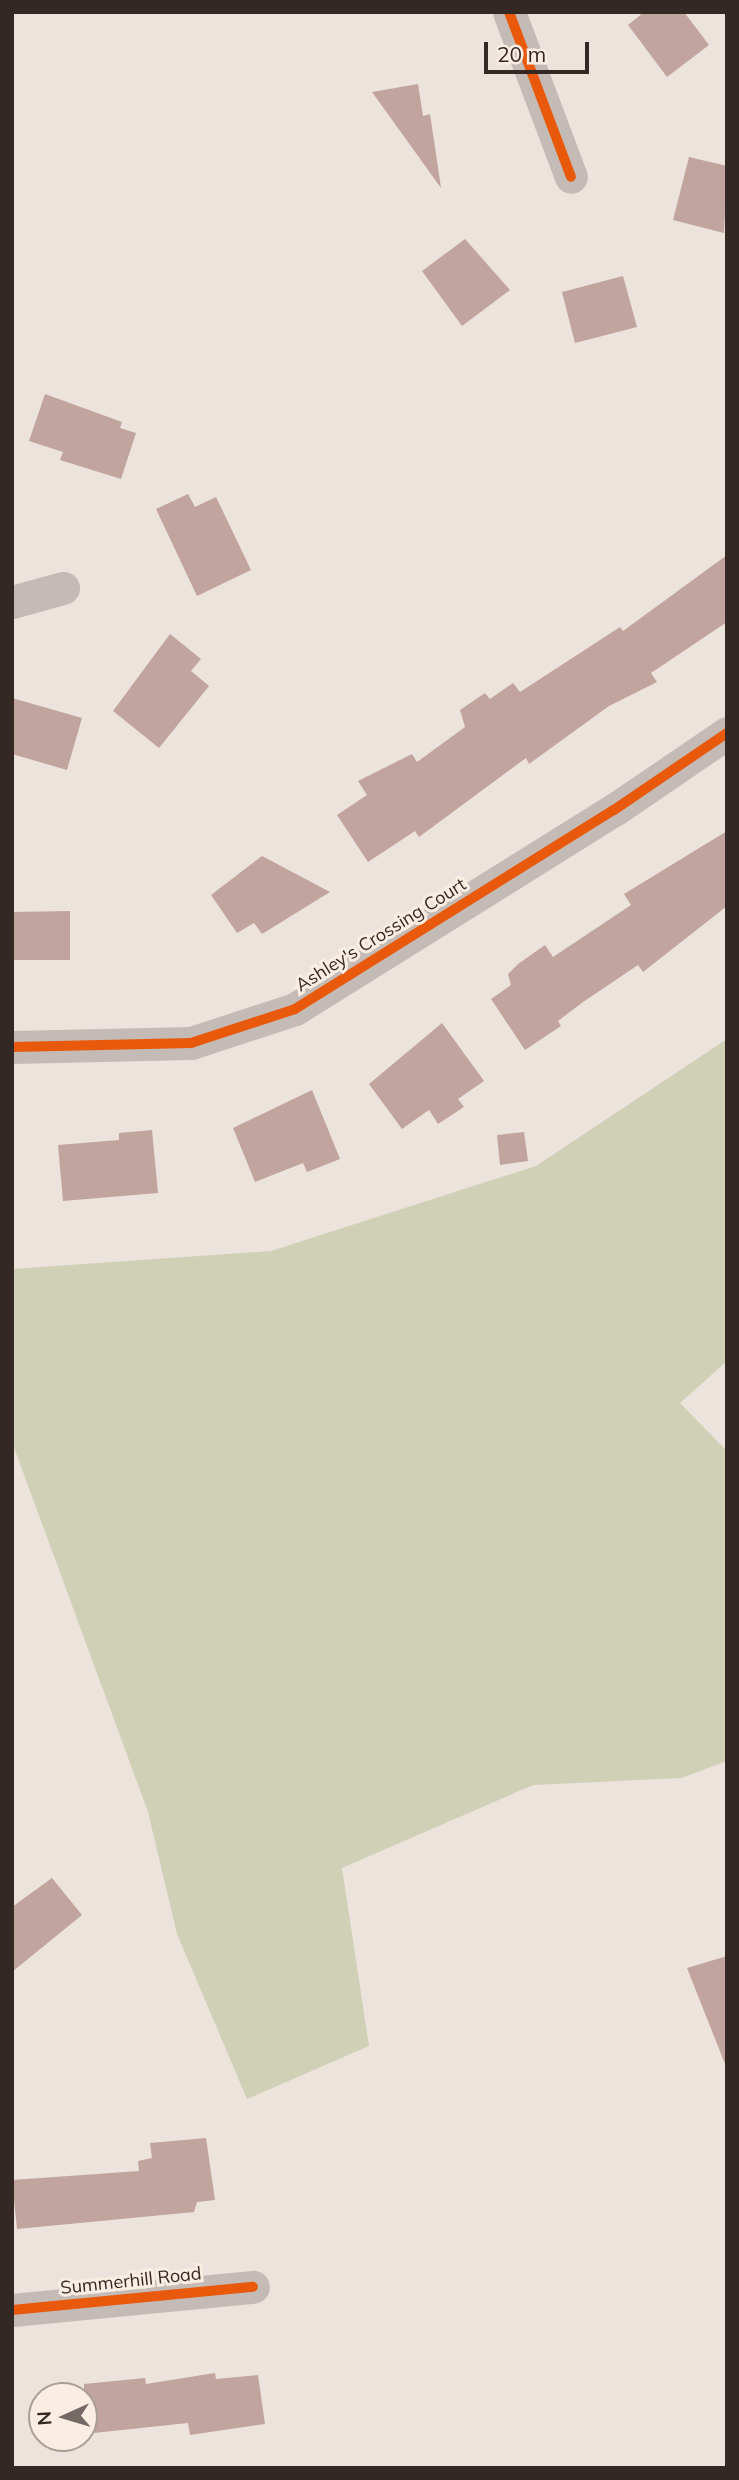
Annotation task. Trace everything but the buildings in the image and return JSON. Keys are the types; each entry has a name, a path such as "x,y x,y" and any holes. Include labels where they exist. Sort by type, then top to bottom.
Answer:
{"street":[{"path":"515,13 571,177"},
{"path":"12,602 64,587"},
{"name":"Ashley's Crossing Court","path":"12,1047 191,1043 295,1009 614,810 727,733"},
{"name":"Summerhill Road","path":"12,2310 253,2287"}],"green space":[{"path":"727,1039 727,1361 680,1403 727,1451 727,1761 682,1778 533,1785 342,1868 369,2046 247,2099 177,1934 148,1812 12,1442 12,1269 271,1251 536,1166"}],"cycle path":[{"path":"509,12 571,177"},
{"path":"12,1047 191,1043 295,1009 614,810 727,733"},
{"path":"12,2310 253,2287"}]}
